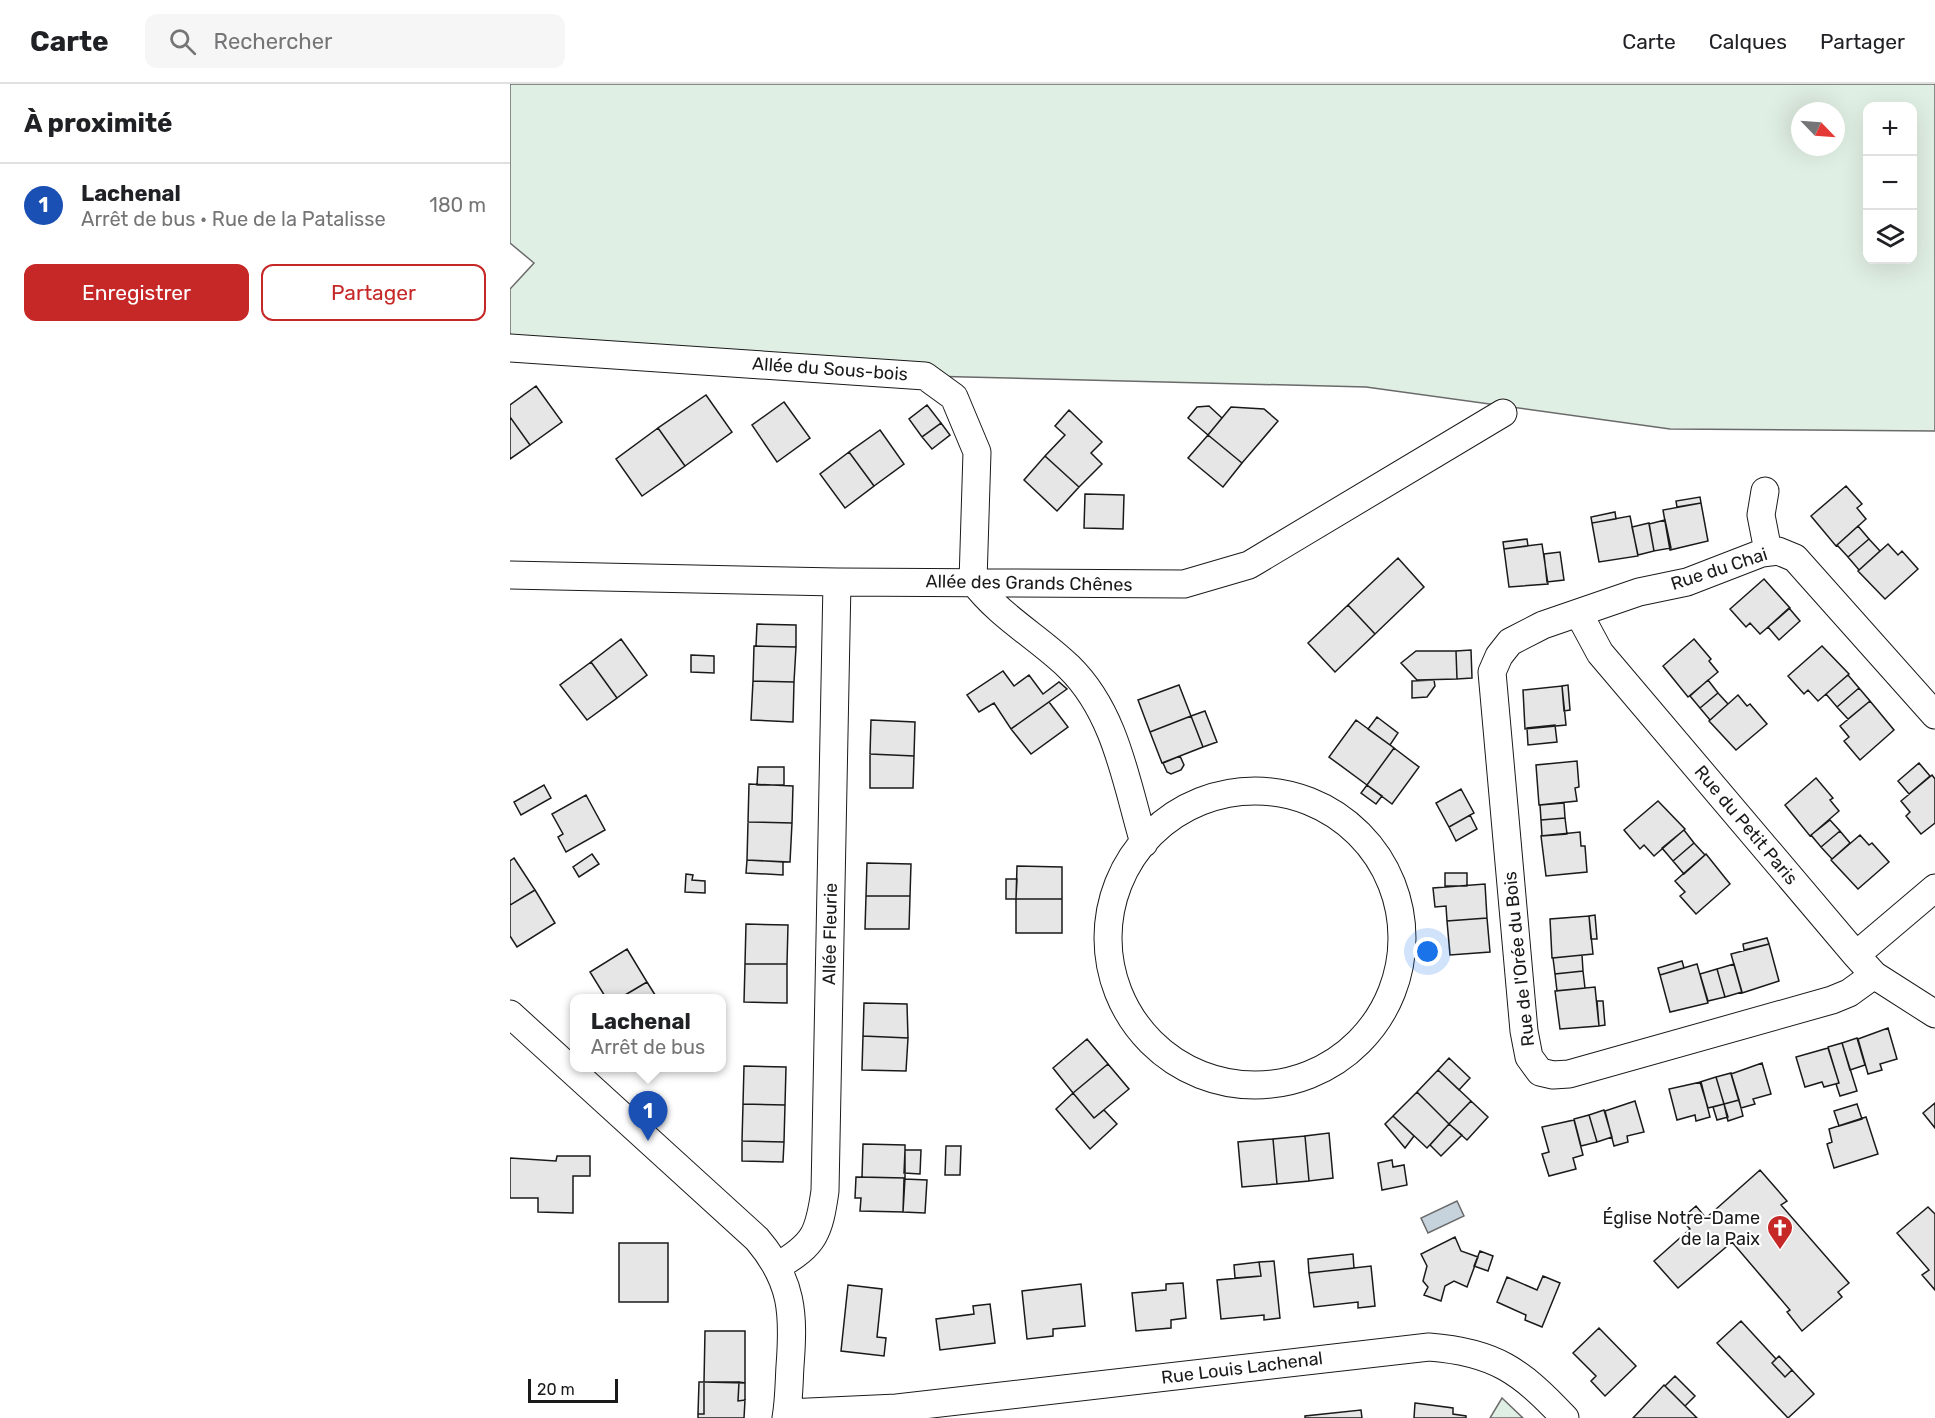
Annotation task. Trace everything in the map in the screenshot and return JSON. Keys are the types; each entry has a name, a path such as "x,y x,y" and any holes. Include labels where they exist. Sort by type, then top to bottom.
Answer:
{"street":[{"name":"Allée du Sous-bois","path":"510,348 926,376 954,397 977,452 973,581"},
{"name":"Allée des Grands Chênes","path":"510,575 837,582 1184,584 1250,565 1503,413"},
{"path":"1765,491 1761,515 1768,551"},
{"name":"Rue du Chai","path":"1579,614 1639,592 1687,582 1768,551 1783,552 1795,558 1935,715"},
{"path":"973,581 985,597 1068,666 1100,705 1117,750 1144,843"},
{"name":"Allée Fleurie","path":"778,1266 804,1251 814,1236 822,1216 825,1191 837,582"},
{"name":"Rue du Petit Paris","path":"1579,614 1600,653 1856,955 1874,975 1935,1014"},
{"name":"Rue de l'Orée du Bois","path":"1579,614 1528,631 1510,642 1495,664 1491,681 1524,1031 1529,1057 1535,1069 1553,1076 1580,1071 1832,1000 1850,993 1874,975"},
{"path":"1246,792 1279,793 1296,797 1328,810 1343,820 1362,838 1378,859 1390,882 1398,907 1400,960 1391,993 1375,1023 1350,1050 1336,1061 1320,1070 1286,1082 1232,1084 1211,1079 1172,1060 1140,1030 1128,1013 1118,993 1109,951 1108,929 1117,887 1127,867 1144,843 1155,831 1182,811 1213,798 1246,792"},
{"path":"1856,955 1935,888"},
{"path":"510,1014 570,1069"},
{"path":"574,1072 757,1239 778,1266 789,1296 793,1318 787,1415"},
{"name":"Rue Louis Lachenal","path":"787,1415 897,1413 1429,1347 1484,1355 1509,1368 1565,1418"}],"green space":[{"path":"510,84 1935,84 1935,431 1670,429 1366,387 925,376 510,348 510,289 534,263 510,243"},
{"path":"1502,1398 1523,1418 1490,1418"}],"shaded area":[{"path":"1457,1201 1464,1216 1428,1233 1421,1218"}],"building":[{"path":"536,386 562,422 530,445 510,417 510,405"},
{"path":"706,395 732,432 685,466 658,428"},
{"path":"784,402 810,438 777,462 752,425"},
{"path":"927,405 941,423 922,437 909,419"},
{"path":"1209,406 1222,418 1208,435 1188,418 1197,407"},
{"path":"1231,407 1264,409 1278,421 1242,463 1208,435"},
{"path":"1069,410 1102,442 1091,453 1102,464 1079,487 1045,456 1065,435 1055,426"},
{"path":"510,417 530,445 510,459"},
{"path":"941,423 950,435 932,449 922,437"},
{"path":"658,428 685,466 642,496 616,459"},
{"path":"880,430 904,464 874,486 849,452"},
{"path":"1208,435 1242,463 1223,487 1188,458"},
{"path":"849,452 874,486 845,508 820,474"},
{"path":"1045,456 1079,487 1057,511 1024,480"},
{"path":"1846,486 1862,504 1857,508 1866,519 1836,546 1811,516"},
{"path":"1085,494 1124,495 1123,529 1084,528"},
{"path":"1700,497 1701,503 1677,507 1676,501"},
{"path":"1701,503 1708,541 1670,550 1663,510"},
{"path":"1615,512 1616,519 1592,523 1591,517"},
{"path":"1630,516 1638,556 1599,562 1592,523"},
{"path":"1665,520 1671,548 1654,551 1649,524"},
{"path":"1649,523 1654,551 1638,555 1632,527"},
{"path":"1858,526 1869,539 1848,557 1837,545"},
{"path":"1527,539 1528,546 1504,549 1503,542"},
{"path":"1869,539 1880,551 1859,570 1848,557"},
{"path":"1542,544 1548,584 1509,587 1504,549"},
{"path":"1888,544 1898,555 1902,551 1918,569 1885,599 1858,571"},
{"path":"1560,552 1564,580 1547,582 1544,554"},
{"path":"1398,558 1424,587 1375,634 1348,605"},
{"path":"1764,579 1790,608 1760,634 1750,623 1746,627 1730,609"},
{"path":"1348,605 1375,634 1335,672 1308,643"},
{"path":"1789,608 1800,621 1779,640 1768,627"},
{"path":"757,624 796,625 796,647 756,646"},
{"path":"621,639 647,675 617,698 591,662"},
{"path":"1694,639 1711,659 1709,661 1718,672 1688,697 1663,666"},
{"path":"754,646 796,647 794,682 753,681"},
{"path":"1822,646 1849,674 1818,701 1808,690 1804,694 1788,676"},
{"path":"1471,650 1472,678 1457,679 1456,651"},
{"path":"1416,651 1456,651 1457,679 1417,680 1401,663"},
{"path":"691,655 714,656 714,673 691,672"},
{"path":"591,662 617,698 587,720 560,685"},
{"path":"1003,671 1014,686 1029,675 1043,694 1059,682 1067,689 1011,729 994,703 979,712 967,695"},
{"path":"1848,675 1859,688 1837,707 1826,694"},
{"path":"1434,680 1435,686 1427,697 1412,698 1412,681"},
{"path":"1708,680 1718,693 1700,708 1690,696"},
{"path":"753,681 794,682 793,722 751,720"},
{"path":"1179,685 1191,716 1150,732 1138,700"},
{"path":"1568,685 1570,710 1564,711 1562,686"},
{"path":"1562,686 1566,725 1525,729 1523,690"},
{"path":"1859,688 1870,701 1848,719 1837,707"},
{"path":"1718,693 1728,704 1710,720 1700,708"},
{"path":"1738,695 1747,706 1750,704 1767,724 1736,750 1709,721"},
{"path":"1870,701 1894,730 1860,760 1844,741 1849,737 1840,726"},
{"path":"1049,702 1068,727 1031,754 1011,729"},
{"path":"1205,711 1217,742 1203,747 1191,716"},
{"path":"1191,716 1203,747 1162,763 1150,732"},
{"path":"1377,717 1398,733 1390,745 1368,729"},
{"path":"871,720 915,722 914,756 870,754"},
{"path":"1356,720 1394,748 1367,785 1329,757"},
{"path":"1555,725 1557,742 1528,745 1527,728"},
{"path":"1394,748 1419,767 1392,804 1367,785"},
{"path":"870,754 914,756 913,788 870,788"},
{"path":"1180,756 1184,765 1181,770 1171,774 1167,772 1163,763"},
{"path":"1577,761 1579,787 1575,788 1577,801 1539,805 1536,765"},
{"path":"1919,763 1930,776 1909,794 1898,781"},
{"path":"758,767 784,767 784,785 757,785"},
{"path":"1932,775 1935,779 1935,823 1921,834 1906,816 1910,812 1901,801"},
{"path":"1816,778 1833,798 1830,800 1839,811 1810,836 1785,805"},
{"path":"749,784 793,786 792,823 748,822"},
{"path":"544,785 551,798 521,815 514,802"},
{"path":"1367,785 1382,796 1376,804 1361,793"},
{"path":"1461,789 1474,813 1449,827 1436,803"},
{"path":"586,795 605,830 566,852 558,837 563,834 552,814"},
{"path":"1658,801 1685,829 1654,856 1644,845 1640,849 1624,830"},
{"path":"1564,803 1565,818 1541,820 1540,805"},
{"path":"1470,815 1477,829 1456,841 1449,827"},
{"path":"1565,818 1567,834 1542,836 1541,820"},
{"path":"1830,820 1840,831 1821,847 1811,835"},
{"path":"748,822 792,823 790,862 747,860"},
{"path":"1684,830 1694,843 1673,861 1662,848"},
{"path":"1840,831 1850,843 1832,859 1821,847"},
{"path":"1580,832 1581,846 1585,846 1587,872 1546,876 1541,836"},
{"path":"1860,835 1869,845 1872,843 1889,862 1858,889 1831,860"},
{"path":"1694,843 1705,855 1684,874 1673,861"},
{"path":"592,854 599,864 579,877 573,867"},
{"path":"1706,854 1730,884 1696,914 1680,896 1685,892 1675,881"},
{"path":"514,858 535,890 510,905 510,861"},
{"path":"747,860 783,862 783,875 746,873"},
{"path":"867,863 911,864 910,896 866,896"},
{"path":"1017,866 1062,867 1062,899 1016,899"},
{"path":"1445,873 1467,873 1467,886 1445,886"},
{"path":"686,874 693,875 692,880 705,881 705,893 685,892"},
{"path":"1006,879 1017,879 1016,899 1006,899"},
{"path":"1485,884 1487,918 1447,921 1446,906 1435,907 1433,888"},
{"path":"535,890 555,923 517,947 510,936 510,905"},
{"path":"866,896 910,896 909,929 865,929"},
{"path":"1016,899 1062,899 1062,933 1016,933"},
{"path":"1595,915 1597,939 1591,939 1589,916"},
{"path":"1589,916 1593,954 1552,958 1550,919"},
{"path":"1487,918 1490,952 1450,955 1447,921"},
{"path":"746,924 788,925 787,964 745,964"},
{"path":"1767,938 1769,944 1744,950 1743,944"},
{"path":"1769,944 1779,981 1742,993 1731,954"},
{"path":"627,949 647,982 627,994 604,994 590,972"},
{"path":"1582,955 1583,971 1555,974 1553,958"},
{"path":"1682,961 1684,968 1660,975 1658,968"},
{"path":"745,964 787,964 787,1003 744,1002"},
{"path":"1697,964 1708,1003 1670,1012 1660,975"},
{"path":"1734,964 1742,992 1725,997 1717,969"},
{"path":"1717,969 1725,997 1708,1001 1700,974"},
{"path":"1583,971 1585,988 1557,991 1555,974"},
{"path":"647,982 654,994 627,994"},
{"path":"1595,987 1599,1026 1560,1029 1555,991"},
{"path":"1597,1001 1603,1001 1605,1025 1599,1026"},
{"path":"864,1003 907,1004 908,1038 863,1036"},
{"path":"1888,1028 1897,1059 1880,1064 1882,1070 1868,1074 1858,1039"},
{"path":"863,1036 908,1038 906,1071 862,1070"},
{"path":"1857,1038 1865,1065 1850,1070 1842,1043"},
{"path":"1087,1039 1108,1064 1073,1093 1053,1068"},
{"path":"1842,1043 1857,1091 1840,1096 1836,1084 1839,1083 1828,1047"},
{"path":"1828,1048 1839,1083 1824,1087 1822,1082 1805,1087 1796,1057"},
{"path":"1449,1058 1470,1078 1459,1090 1438,1070"},
{"path":"1762,1063 1771,1094 1753,1099 1755,1104 1741,1108 1731,1074"},
{"path":"1108,1064 1129,1089 1094,1118 1073,1093"},
{"path":"744,1066 786,1067 785,1105 743,1104"},
{"path":"1438,1070 1471,1101 1449,1124 1417,1092"},
{"path":"1731,1073 1739,1100 1724,1104 1716,1077"},
{"path":"1716,1077 1724,1104 1708,1108 1700,1082"},
{"path":"1701,1082 1710,1117 1696,1121 1695,1115 1677,1120 1669,1089"},
{"path":"1417,1092 1449,1124 1427,1148 1393,1116"},
{"path":"1073,1093 1094,1118 1104,1110 1117,1124 1090,1149 1056,1109"},
{"path":"1739,1100 1743,1116 1728,1121 1724,1104"},
{"path":"1471,1101 1488,1117 1467,1140 1449,1124"},
{"path":"1635,1101 1644,1132 1627,1136 1628,1142 1614,1146 1605,1111"},
{"path":"1935,1103 1935,1128 1923,1113"},
{"path":"743,1104 785,1105 784,1142 742,1141"},
{"path":"1724,1104 1728,1117 1717,1120 1713,1107"},
{"path":"1857,1104 1862,1119 1839,1126 1834,1111"},
{"path":"1604,1110 1612,1137 1597,1142 1589,1115"},
{"path":"1589,1115 1597,1142 1581,1146 1574,1119"},
{"path":"1393,1116 1414,1136 1405,1148 1385,1124"},
{"path":"1866,1117 1878,1154 1834,1168 1827,1144 1832,1142 1829,1129"},
{"path":"1574,1120 1583,1155 1573,1158 1576,1169 1549,1176 1542,1154 1549,1152 1542,1127"},
{"path":"1449,1124 1462,1135 1441,1156 1430,1145"},
{"path":"1329,1133 1333,1178 1309,1181 1305,1136"},
{"path":"1305,1136 1309,1181 1277,1184 1273,1139"},
{"path":"1273,1139 1277,1184 1242,1187 1238,1142"},
{"path":"742,1141 784,1142 783,1162 742,1161"},
{"path":"863,1144 905,1145 905,1178 862,1177"},
{"path":"946,1146 961,1146 960,1175 945,1175"},
{"path":"905,1150 921,1150 920,1174 904,1173"},
{"path":"557,1156 590,1156 590,1176 573,1176 573,1213 538,1212 538,1198 510,1198 510,1158 556,1161"},
{"path":"1392,1160 1393,1167 1404,1165 1407,1185 1382,1190 1378,1163"},
{"name":"Église Notre-Dame de la Paix","path":"1760,1170 1787,1201 1781,1205 1849,1283 1838,1292 1842,1297 1802,1331 1787,1312 1790,1310 1732,1242 1678,1288 1654,1261 1690,1229 1681,1219 1696,1206 1706,1218"},
{"path":"856,1177 905,1178 903,1212 860,1211 861,1198 855,1198"},
{"path":"904,1179 927,1180 925,1213 903,1212"},
{"path":"1928,1207 1935,1214 1935,1290 1922,1275 1929,1270 1897,1233"},
{"path":"1455,1237 1461,1251 1478,1257 1467,1287 1454,1281 1445,1286 1441,1301 1424,1295 1428,1287 1423,1281 1427,1266 1421,1254"},
{"path":"619,1243 668,1243 668,1302 619,1302"},
{"path":"1480,1251 1493,1256 1488,1271 1474,1266"},
{"path":"1353,1254 1354,1268 1309,1273 1308,1259"},
{"path":"1274,1261 1280,1318 1264,1320 1264,1315 1221,1319 1217,1280 1261,1276 1259,1262"},
{"path":"1259,1262 1261,1276 1235,1278 1234,1265"},
{"path":"1371,1266 1375,1306 1358,1308 1358,1302 1314,1307 1309,1273"},
{"path":"1543,1276 1560,1283 1542,1327 1525,1320 1526,1315 1497,1302 1507,1277 1537,1290"},
{"path":"1183,1283 1186,1318 1171,1320 1171,1328 1136,1331 1132,1293 1166,1290 1166,1284"},
{"path":"1081,1284 1085,1326 1053,1329 1053,1336 1027,1339 1022,1291"},
{"path":"848,1285 882,1289 877,1337 886,1338 884,1356 841,1351"},
{"path":"990,1304 995,1343 940,1350 936,1319 974,1314 973,1306"},
{"path":"1741,1321 1776,1359 1772,1363 1785,1377 1792,1370 1814,1394 1788,1418 1717,1343"},
{"path":"1599,1328 1636,1366 1605,1396 1591,1381 1596,1376 1573,1353"},
{"path":"705,1331 745,1331 745,1383 704,1382"},
{"path":"1779,1356 1792,1370 1785,1377 1772,1363"},
{"path":"1675,1376 1695,1396 1685,1406 1665,1386"},
{"path":"699,1382 704,1382 704,1414 698,1414"},
{"path":"704,1382 739,1382 738,1401 745,1400 744,1418 698,1418 698,1414 704,1414"},
{"path":"739,1382 745,1383 745,1400 738,1401"},
{"path":"1664,1385 1697,1418 1633,1418"},
{"path":"1415,1403 1453,1408 1453,1414 1466,1416 1466,1418 1414,1418"},
{"path":"1361,1410 1362,1418 1305,1418 1305,1416"}],"place":[{"name":"Lachenal","path":"648,1141"},
{"name":"Église Notre-Dame de la Paix","path":"1780,1251"}]}
